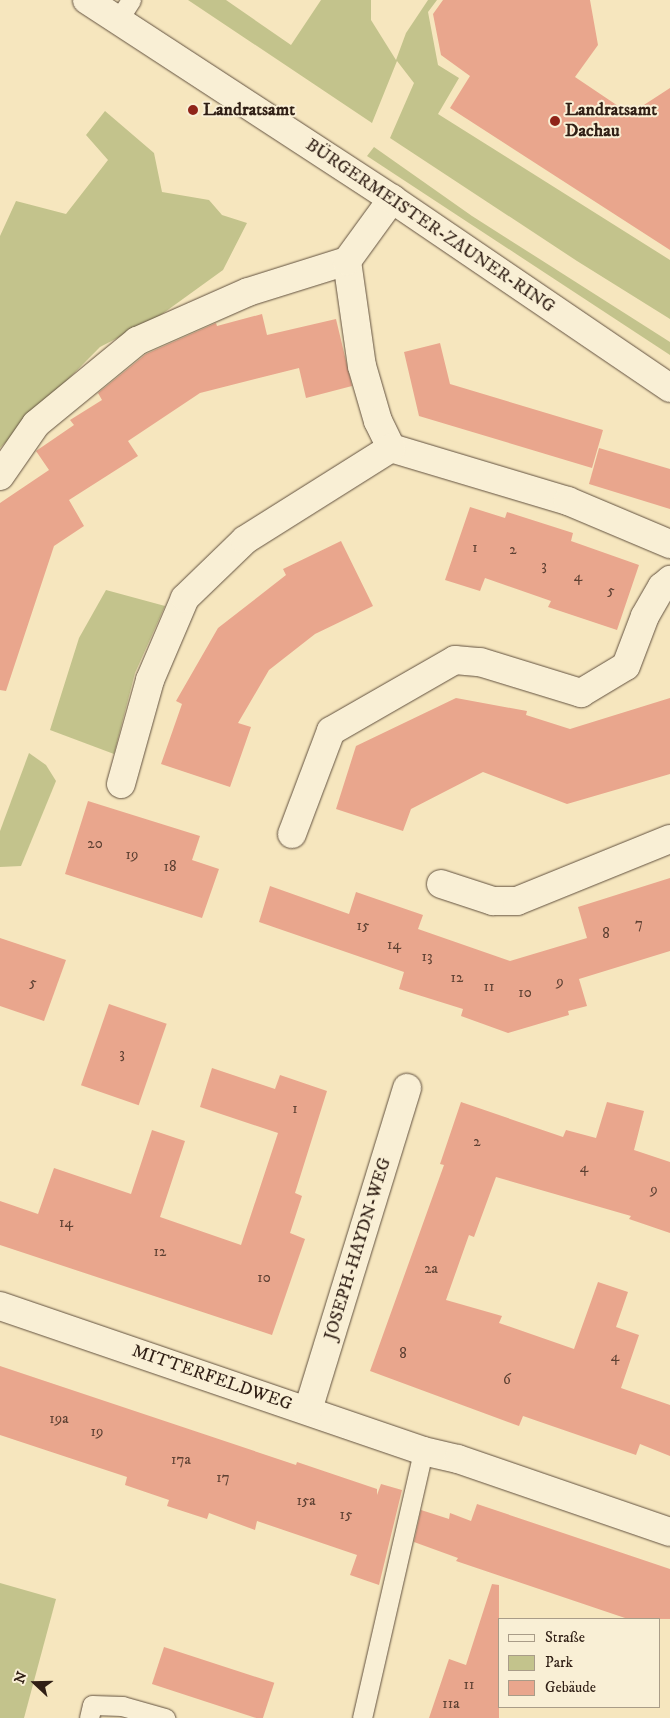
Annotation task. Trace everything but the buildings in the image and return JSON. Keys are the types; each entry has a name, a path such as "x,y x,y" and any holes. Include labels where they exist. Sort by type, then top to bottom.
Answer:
{"street":[{"name":"BÜRGERMEISTER-ZAUNER-RING","path":"87,0 124,10 392,198 670,388"},
{"path":"0,476 36,424 137,341 248,292 347,262 392,198"},
{"path":"347,262 362,366 378,422 391,448 568,501 670,544"},
{"path":"121,784 150,680 185,598 245,540 391,448"},
{"path":"292,834 330,731 455,660 480,662 581,693 626,666 645,616 662,587 670,580"},
{"path":"441,884 493,901 517,901 670,839"},
{"name":"JOSEPH-HAYDN-WEG","path":"308,1410 407,1088"},
{"name":"MITTERFELDWEG","path":"0,1306 423,1451 458,1459 670,1532"}],"lane":[{"path":"362,1718 423,1451"},
{"path":"89,1718 92,1705 122,1706 165,1718"}],"green space":[{"path":"188,0 226,0 291,45 321,0 371,0 371,20 396,60 406,33 428,0 437,0 428,12 438,65 459,78 438,114 670,260 670,319 577,261 390,138 414,83 397,61 372,123"},
{"path":"105,111 154,153 162,192 209,200 222,215 247,223 223,270 158,317 100,347 0,448 0,236 16,201 66,214 108,160 86,135"},
{"path":"374,147 472,216 670,342 670,355 367,156"},
{"path":"106,590 165,606 135,673 114,754 50,730 79,638"},
{"path":"29,753 46,765 56,781 21,866 0,867 0,831"},
{"path":"0,1583 56,1599 24,1718 0,1718"}],"place":[{"name":"Landratsamt","path":"193,110"},
{"name":"Landratsamt Dachau","path":"555,121"}]}
